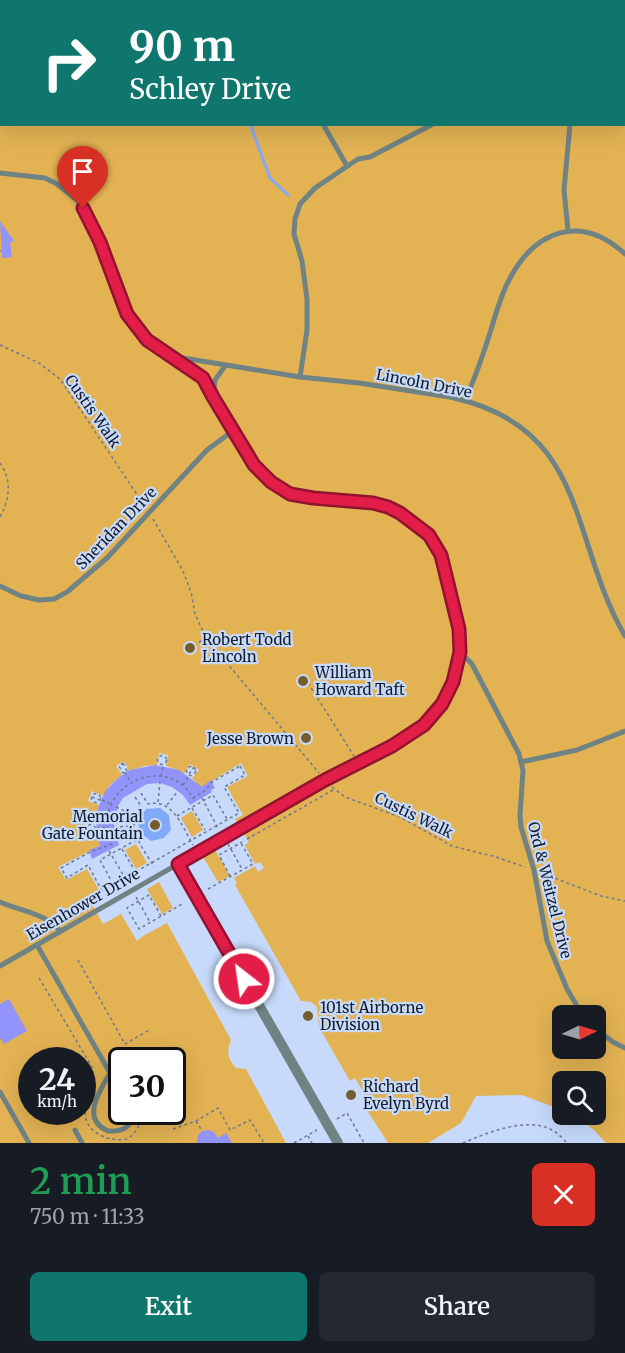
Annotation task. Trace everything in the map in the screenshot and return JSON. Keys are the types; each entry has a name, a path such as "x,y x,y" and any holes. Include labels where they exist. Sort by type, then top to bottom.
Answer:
{"street":[{"path":"178,864 338,1143"}],"lane":[{"path":"324,126 347,166"},
{"path":"300,377 307,330 307,299 302,261 294,234 295,219 300,204 309,194 358,159 370,157 429,126"},
{"path":"568,230 564,190 570,126"},
{"path":"0,173 45,178 57,184 77,200 100,242 127,314 147,340 203,378 254,465 271,482 290,494 373,503 388,507 400,513 429,535 441,555 448,580 459,629 460,652 472,664 514,742 521,762 577,750 625,731"},
{"path":"465,401 477,374 501,297 509,280 533,249 554,234 568,230 590,232 625,254"},
{"name":"Lincoln Drive","path":"172,356 225,366 359,383 465,401 502,416 536,439 556,465 572,495 598,571 625,636"},
{"path":"213,397 215,380 225,366"},
{"name":"Sheridan Drive","path":"0,586 35,600 50,600 59,597 78,584 107,558 207,450 234,430"},
{"name":"Eisenhower Drive","path":"0,966 325,780 392,746 424,725 442,704 453,682 460,652"},
{"name":"Ord & Weitzel Drive","path":"521,762 523,770 521,827 536,878 547,941 567,989 576,1005"},
{"path":"0,902 48,920 57,926 60,932"},
{"path":"37,945 108,1069"},
{"path":"606,1037 625,1048"},
{"path":"108,1076 93,1106 96,1123 108,1131 123,1130 128,1125"},
{"path":"0,1092 29,1143"},
{"path":"75,1130 82,1143"}],"path":[{"name":"Custis Walk","path":"0,345 39,363 60,379 148,512"},
{"path":"0,463 6,473 9,492 6,506 0,517"},
{"path":"153,519 183,571 191,592 195,614 206,638 321,774"},
{"path":"195,646 206,638"},
{"path":"308,683 354,758"},
{"path":"161,777 163,755"},
{"path":"240,766 245,775 224,787 238,813 102,891 88,866 67,878 61,868 90,852 112,844 107,827 112,804 121,789 130,781 146,777 161,777 172,779 182,785 193,798 206,790 212,782 240,766"},
{"path":"182,785 194,767"},
{"path":"125,772 130,781"},
{"path":"158,803 160,782"},
{"name":"Custis Walk","path":"329,784 345,797 400,817 452,846 528,868"},
{"path":"247,839 333,789"},
{"path":"167,806 178,790"},
{"path":"141,793 148,804 158,803 167,806 193,845"},
{"path":"176,817 213,795 227,819"},
{"path":"92,797 112,804"},
{"path":"135,797 141,806 134,815 133,826 154,868"},
{"path":"203,800 220,830"},
{"path":"116,807 134,815"},
{"path":"192,808 206,831"},
{"path":"114,827 133,826"},
{"path":"87,829 107,827"},
{"path":"113,884 100,861 138,839"},
{"path":"208,889 231,877 253,864 242,842 219,855 231,877"},
{"path":"227,843 242,870"},
{"path":"122,848 136,872"},
{"path":"109,850 128,883"},
{"path":"539,872 601,896 625,901"},
{"path":"161,916 149,895 127,908 139,929 184,903"},
{"path":"135,896 150,923"},
{"path":"78,960 125,1044 149,1030"},
{"path":"39,978 80,1047"},
{"path":"173,1129 218,1108 230,1130 250,1120 264,1143"},
{"path":"339,1117 347,1113 364,1143"},
{"path":"196,1120 202,1131"},
{"path":"86,1125 91,1132 108,1142 117,1143 128,1139 140,1125"},
{"path":"463,1143 505,1127 524,1126 552,1130 567,1143"},
{"path":"294,1143 315,1131"},
{"path":"308,1135 312,1143"}],"shaded area":[{"path":"0,126 625,126 625,1143 606,1143 587,1125 606,1125 606,1071 552,1071 552,1106 522,1095 476,1096 461,1123 428,1143 388,1143 363,1104 368,1100 355,1078 350,1081 319,1027 317,1007 311,1002 301,1001 235,885 237,883 234,878 255,866 258,872 264,868 260,862 255,864 245,845 249,842 235,819 243,815 227,787 248,776 241,763 201,788 192,778 199,770 190,764 185,773 166,766 168,755 159,753 157,765 129,771 124,761 116,766 122,775 110,785 103,796 92,791 88,801 99,805 96,824 84,824 85,835 97,833 100,846 58,867 66,880 87,869 99,890 88,897 103,924 121,914 137,941 167,923 231,1040 228,1052 231,1062 236,1068 246,1069 286,1143 0,1143"},
{"path":"192,811 203,830 192,837 181,818"},
{"path":"136,844 147,863 136,869 125,850"},
{"path":"215,850 230,876 218,882 203,857"},
{"path":"159,882 173,908 162,914 147,889"}],"water":[{"name":"Memorial Gate Fountain","path":"160,808 169,815 171,830 164,838 151,841 140,833 138,821 146,809"}],"building":[{"path":"0,221 14,241 10,243 12,257 2,258"},
{"path":"155,765 179,770 202,787 211,780 215,788 190,805 183,795 172,787 160,783 147,784 123,798 118,806 114,825 119,845 92,859 89,850 100,846 96,818 106,790 130,770"},
{"path":"9,999 27,1031 4,1044 0,1038 0,1004"},
{"path":"208,1130 214,1132 218,1138 226,1133 232,1143 197,1143 198,1135"}],"waterway":[{"path":"251,126 270,178 288,195"}],"place":[{"name":"Robert Todd Lincoln","path":"190,648"},
{"name":"William Howard Taft","path":"303,681"},
{"name":"Jesse Brown","path":"306,738"},
{"name":"Memorial Gate Fountain","path":"155,825"},
{"name":"101st Airborne Division","path":"308,1016"},
{"name":"Richard Evelyn Byrd","path":"351,1095"}],"route":[{"path":"83,208 100,242 127,314 147,340 203,378 254,465 271,482 290,494 373,503 388,507 413,522 429,535 441,555 459,629 460,652 453,682 442,704 424,725 392,746 325,780 178,864 244,979"}]}
